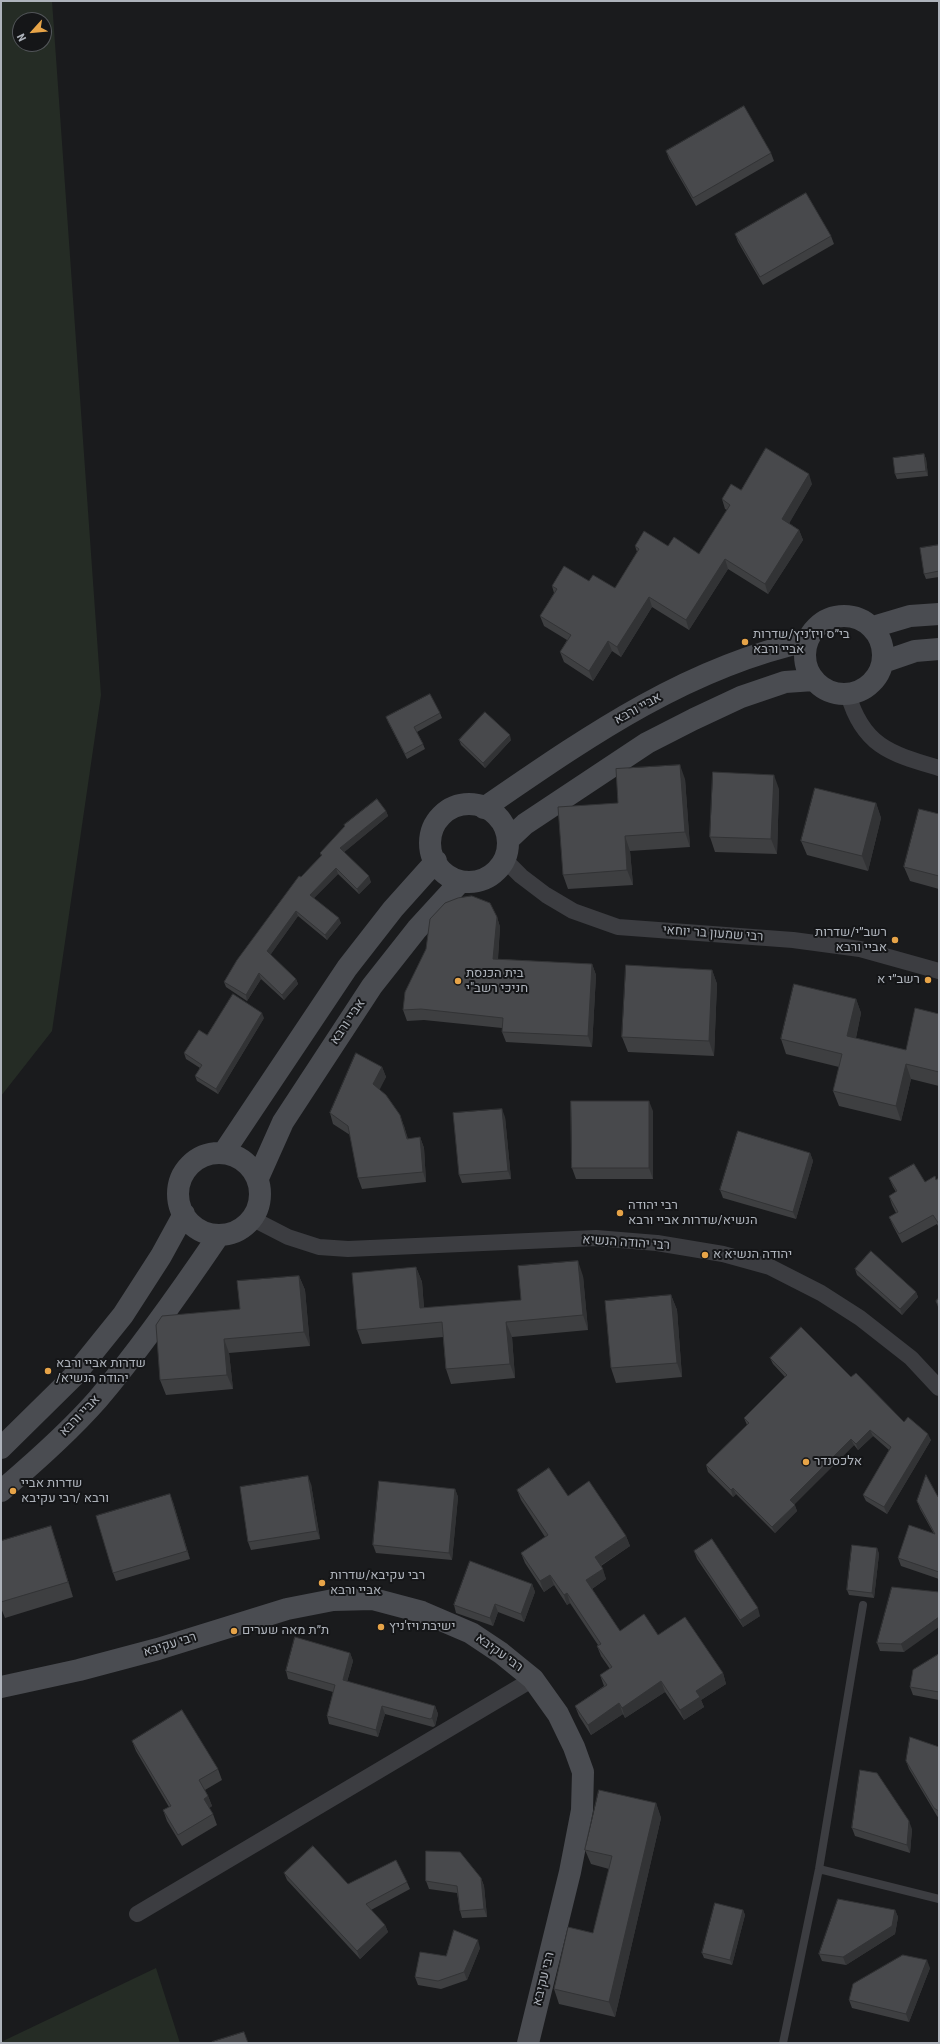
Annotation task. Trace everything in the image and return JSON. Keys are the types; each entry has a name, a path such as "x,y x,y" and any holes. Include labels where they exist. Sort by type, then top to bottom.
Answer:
{"street":[{"path":"873,627 910,616 939,614"},
{"path":"836,616 856,617 862,619 873,627 880,637 884,649 883,662 879,674 871,684 861,691 848,694 830,691 814,680 807,668 805,654 807,641 813,630 824,621 836,616"},
{"name":"אביי ורבא","path":"484,808 629,712 650,701 728,664 775,649 807,641"},
{"path":"883,662 915,651 939,649"},
{"path":"506,850 507,833 500,819 490,810 478,805 460,805 444,813 438,820 432,832 431,849 441,870 453,878 461,881 474,882 487,878 498,870 506,850 524,824 647,743 741,697 785,682 814,680"},
{"path":"848,694 854,714 872,740 897,756 939,768"},
{"name":"רבי שמעון בר יוחאי","path":"506,850 521,876 540,890 566,907 618,927 801,941 860,949 939,971"},
{"path":"224,1152 347,968 393,908 436,861"},
{"name":"אביי ורבא","path":"258,1178 283,1122 372,986 417,929 461,881"},
{"path":"224,1152 241,1158 252,1168 258,1178 260,1201 253,1219 242,1229 230,1234 219,1235 200,1231 186,1219 179,1206 178,1188 185,1168 201,1156 209,1153 224,1152"},
{"path":"1,1448 73,1378 123,1315 161,1256 184,1214"},
{"name":"רבי יהודה הנשיא","path":"253,1219 288,1237 319,1247 348,1249 596,1238 657,1243 723,1254 770,1267 821,1293 860,1318 911,1358 939,1388"},
{"name":"אביי ורבא","path":"1,1491 70,1428 97,1400 150,1335 219,1235"},
{"name":"רבי עקיבא","path":"1,1687 79,1670 158,1649 287,1609 333,1600 373,1599 422,1612 471,1633 501,1653 533,1679 558,1714 574,1747 583,1772 582,1810 573,1856 558,1924 528,2043"},
{"path":"138,1914 533,1679"}],"lane":[{"path":"783,2043 819,1869 863,1605"},
{"path":"819,1869 939,1899"}],"shaded area":[{"path":"1,1 52,1 101,695 52,1031 1,1096"},
{"path":"156,1968 180,2043 1,2043 1,2042"}],"building":[{"path":"744,106 771,153 693,198 666,151"},
{"path":"806,193 831,236 760,277 735,234"},
{"path":"766,448 809,474 782,519 799,530 765,584 725,559 686,620 649,597 617,647 608,641 589,671 560,652 571,635 540,616 557,589 552,586 564,566 589,581 593,575 615,588 639,549 635,546 644,531 668,546 674,537 699,554 730,505 722,499 731,484 741,490"},
{"path":"924,454 926,471 895,474 893,458"},
{"path":"939,545 939,571 924,574 920,548"},
{"path":"430,694 440,713 414,727 423,744 405,754 386,717"},
{"path":"485,712 510,735 483,763 459,740"},
{"path":"680,765 685,832 625,836 627,870 563,875 558,807 618,803 616,769"},
{"path":"713,772 774,775 771,839 710,837"},
{"path":"815,788 876,803 862,856 801,841"},
{"path":"377,799 386,811 340,848 369,876 357,889 336,868 310,895 339,918 325,935 296,911 267,951 296,979 282,995 259,973 246,995 224,982 237,960 299,876 301,877 322,855 320,853 345,826 344,825"},
{"path":"919,809 939,814 939,876 904,867"},
{"path":"472,896 490,903 497,917 493,959 592,964 588,1036 502,1032 503,1018 421,1009 403,1010 405,992 426,949 430,919 445,903 458,898"},
{"path":"626,965 712,970 709,1041 622,1037"},
{"path":"794,984 856,999 847,1036 906,1050 915,1008 939,1014 939,1072 906,1064 896,1106 833,1091 842,1054 781,1039"},
{"path":"233,994 262,1013 216,1089 195,1076 202,1065 184,1053 199,1030 207,1035"},
{"path":"356,1053 382,1067 373,1084 386,1095 400,1115 407,1139 420,1137 423,1172 358,1178 348,1126 330,1113"},
{"path":"571,1101 649,1101 649,1168 572,1168"},
{"path":"502,1109 508,1171 459,1175 453,1113"},
{"path":"738,1131 810,1153 793,1212 720,1190"},
{"path":"914,1164 925,1182 935,1176 936,1180 939,1178 939,1224 933,1215 899,1234 889,1217 898,1212 889,1196 897,1191 889,1178"},
{"path":"871,1251 916,1292 900,1309 855,1269"},
{"path":"578,1261 583,1315 506,1322 510,1364 446,1369 442,1322 357,1330 352,1273 416,1267 420,1308 521,1300 518,1266"},
{"path":"299,1276 304,1332 224,1339 227,1375 160,1380 156,1325 162,1316 240,1309 237,1281"},
{"path":"671,1295 677,1363 611,1368 605,1301"},
{"path":"939,1298 939,1308 936,1301"},
{"path":"801,1327 851,1377 856,1373 904,1422 908,1417 928,1434 884,1507 863,1495 891,1447 870,1430 856,1444 851,1439 790,1500 795,1505 772,1527 733,1488 731,1490 706,1465 749,1423 744,1418 787,1375 770,1358"},
{"path":"549,1468 568,1496 589,1481 626,1536 595,1557 603,1569 586,1580 620,1631 644,1614 658,1635 685,1617 723,1673 696,1691 700,1697 680,1710 661,1681 622,1708 619,1703 588,1725 575,1706 607,1685 600,1675 612,1667 597,1646 601,1644 567,1593 564,1595 550,1575 540,1581 521,1553 548,1535 517,1490"},
{"path":"926,1475 939,1497 939,1572 898,1558 909,1525 935,1534 917,1501"},
{"path":"308,1476 317,1531 248,1542 240,1487"},
{"path":"379,1481 455,1489 449,1553 373,1545"},
{"path":"170,1494 187,1551 113,1573 96,1516"},
{"path":"51,1526 68,1582 1,1602 1,1541"},
{"path":"712,1539 758,1608 740,1620 694,1551"},
{"path":"852,1545 877,1548 872,1593 847,1590"},
{"path":"470,1561 532,1584 521,1614 495,1604 490,1618 454,1605"},
{"path":"892,1587 939,1592 939,1617 901,1644 877,1643"},
{"path":"295,1637 350,1653 343,1680 435,1706 432,1718 430,1719 382,1706 376,1730 327,1716 335,1685 286,1671"},
{"path":"939,1654 939,1692 910,1687 913,1670"},
{"path":"182,1710 218,1769 199,1780 208,1796 204,1799 213,1814 178,1835 163,1810 171,1806 132,1741"},
{"path":"910,1737 939,1747 939,1811 934,1808 906,1761"},
{"path":"860,1770 877,1773 909,1821 907,1845 852,1828"},
{"path":"599,1790 656,1803 609,2002 554,1989 568,1927 593,1933 612,1856 585,1850"},
{"path":"313,1846 348,1884 396,1860 407,1882 366,1904 385,1925 357,1951 284,1873"},
{"path":"426,1851 460,1852 481,1878 484,1909 460,1911 457,1886 426,1881"},
{"path":"838,1899 895,1910 892,1926 843,1957 819,1954"},
{"path":"715,1903 743,1910 730,1960 702,1953"},
{"path":"454,1930 478,1940 464,1972 438,1981 415,1977 420,1952 446,1956"},
{"path":"903,1955 927,1960 906,2014 849,2000 853,1984"},
{"path":"244,2032 248,2043 212,2043 212,2042"}],"place":[{"name":"בי״ס ויז׳ניץ/שדרות אביי ורבא","path":"745,642"},
{"name":"רשב״י/שדרות אביי ורבא","path":"895,940"},
{"name":"רשב״י א","path":"928,980"},
{"name":"בית הכנסת חניכי רשב\"י","path":"458,981"},
{"name":"רבי יהודה הנשיא/שדרות אביי ורבא","path":"620,1213"},
{"name":"יהודה הנשיא א","path":"705,1255"},
{"name":"שדרות אביי ורבא /יהודה הנשיא","path":"48,1371"},
{"name":"אלכסנדר","path":"806,1462"},
{"name":"שדרות אביי ורבא /רבי עקיבא","path":"13,1491"},
{"name":"רבי עקיבא/שדרות אביי ורבא","path":"322,1583"},
{"name":"ישיבת ויז'ניץ","path":"381,1627"},
{"name":"ת״ת מאה שערים","path":"234,1631"}]}
